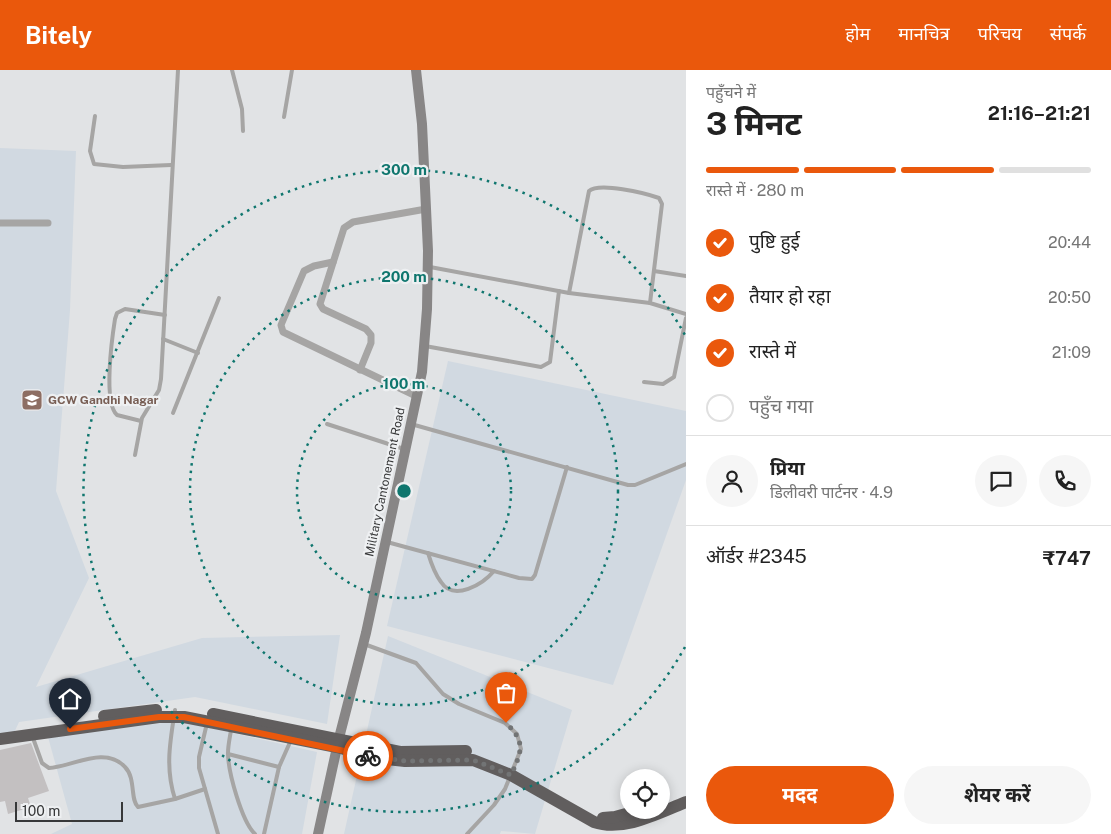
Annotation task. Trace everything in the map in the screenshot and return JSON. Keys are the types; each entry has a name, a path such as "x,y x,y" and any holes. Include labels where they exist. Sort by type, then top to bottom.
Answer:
{"highway":[{"path":"0,733 127,713 174,713 209,717 338,743 400,752 463,750 479,754 599,817 608,818 620,815"},
{"path":"0,739 174,713"},
{"path":"512,772 594,822 608,826 628,823 686,802"},
{"path":"670,799 686,793"}],"street":[{"name":"Military Cantonement Road","path":"318,834 338,743 364,644 404,449 422,372 427,266 426,209 422,124 416,70"},
{"path":"360,370 371,342 371,334 366,329 323,309 320,304 344,228 349,223 426,209"},
{"path":"0,223 48,223"},
{"path":"333,262 314,266 304,271 281,327 288,337 416,396"}],"lane":[{"path":"135,455 141,421 159,390 165,315 171,165 178,70"},
{"path":"232,70 242,109 243,131"},
{"path":"284,117 292,70"},
{"path":"95,116 90,151 94,164 123,166 171,165"},
{"path":"569,293 587,194 596,187 646,194 661,200 662,213 650,303"},
{"path":"427,266 569,293 650,303 686,314"},
{"path":"654,272 686,276"},
{"path":"424,346 541,367 546,365 550,362 559,291"},
{"path":"173,413 219,298"},
{"path":"141,421 117,415 111,407 111,365 115,319 117,313 125,309 165,315"},
{"path":"644,382 663,384 674,377 686,318"},
{"path":"163,339 198,352"},
{"path":"327,424 404,449"},
{"path":"410,424 632,485 686,464"},
{"path":"385,542 519,578 533,578 567,467"},
{"path":"428,553 441,582 450,590 461,591 474,587 494,571"},
{"path":"364,644 416,663 443,694 459,704 506,723 517,734 521,744 512,772 494,805 467,834"},
{"path":"174,713 168,757 169,781 175,799"},
{"path":"209,717 199,757 200,776 218,834"},
{"path":"232,721 228,754 246,823 255,834"},
{"path":"31,734 42,763 49,768 97,758 117,760 128,769 132,778 136,806 141,807 175,799 205,789"},
{"path":"264,834 279,767 294,734"},
{"path":"228,754 279,767"}],"shaded area":[{"name":"GCW Gandhi Nagar","path":"0,148 76,151 70,310 56,491 89,578 36,687 202,638 340,635 327,724 195,697 19,722 13,735 0,737"},
{"path":"448,361 686,411 686,480 613,685 387,626"},
{"path":"388,636 572,710 535,834 501,831 500,834 344,834"},
{"path":"179,721 317,752 302,834 51,834 72,824 48,737"}],"building":[{"path":"31,743 49,791 28,798 31,807 8,814 5,801 0,802 0,750"}],"way so far":[{"path":"368,756 405,761 460,758 487,764 511,775 519,756 521,744 517,734 506,723"}],"place":[{"name":"GCW Gandhi Nagar","path":"32,400"}],"route":[{"path":"70,729 174,716 232,725 336,747 368,756"}]}
